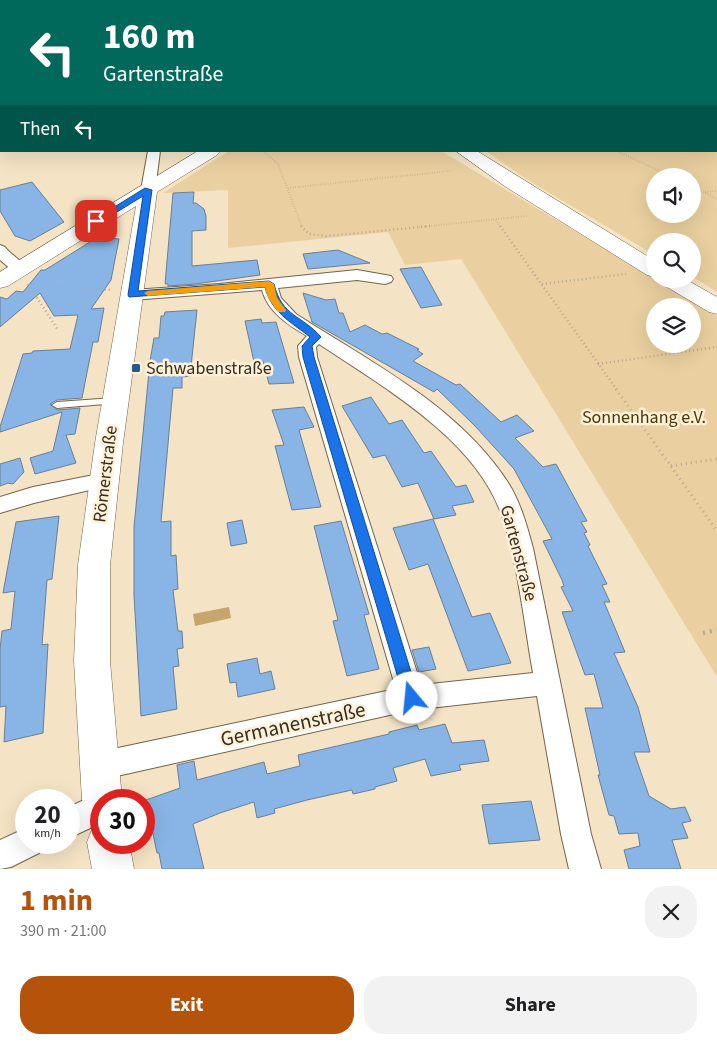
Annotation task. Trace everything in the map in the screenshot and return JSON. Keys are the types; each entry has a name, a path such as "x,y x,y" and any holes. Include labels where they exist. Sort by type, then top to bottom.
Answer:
{"street":[{"path":"0,250 16,276 83,229 209,152"},
{"path":"466,152 513,183 646,264"},
{"path":"153,158 167,168 183,168"},
{"name":"Römerstraße","path":"101,789 92,651 94,565 115,401 153,158"},
{"path":"83,229 102,227 120,229 141,238"},
{"path":"132,295 357,275 385,279"},
{"name":"Gartenstraße","path":"269,284 273,298 282,310 316,337 418,401 452,430 474,450 501,489 515,523 530,586 576,834 585,869"},
{"path":"685,288 717,308"},
{"path":"316,337 307,346 308,357 412,698"},
{"path":"0,505 33,495 104,480"},
{"name":"Germanenstraße","path":"99,766 412,698 547,683"},
{"path":"0,856 15,848"},
{"path":"110,854 113,869"}],"lane":[{"path":"56,405 115,401"}],"path":[{"path":"264,152 278,164 303,229 306,233 314,235 326,236 527,216"},
{"path":"619,152 653,168"},
{"path":"288,188 450,171"},
{"path":"701,190 717,198"},
{"path":"704,192 717,191"},
{"path":"496,220 717,531"},
{"path":"542,284 634,273"},
{"path":"16,276 132,295"},
{"path":"16,276 58,330"},
{"path":"598,364 717,347"},
{"path":"671,466 717,459"},
{"path":"703,633 717,630"}],"green space":[{"name":"Sonnenhang e.V.","path":"227,152 443,152 646,274 646,288 670,288 687,298 646,298 646,353 701,353 701,306 717,316 717,677 461,259 405,265 388,232 228,248 228,190 163,193"},
{"path":"487,152 717,152 717,292 701,282 701,233 646,233 646,250 529,181"}],"shaded area":[{"path":"229,607 231,618 195,626 193,614"}],"building":[{"path":"32,182 64,222 30,241 15,236 0,211 0,190"},
{"path":"194,192 193,203 204,209 206,230 192,231 192,266 257,260 260,275 195,284 168,286 168,284 165,284 173,193"},
{"path":"98,237 119,239 111,280 91,309 104,308 98,342 93,342 82,398 57,400 50,404 57,410 80,408 75,434 66,435 76,463 35,474 30,458 53,451 62,412 0,432 0,427 23,354 32,353 33,351 70,349 78,315 54,316 40,293 0,327 0,297 7,299 16,291 23,292 41,270 45,270"},
{"path":"338,250 370,263 308,269 303,254"},
{"path":"421,267 442,305 421,308 400,269"},
{"path":"303,293 326,300 335,299 339,313 343,313 350,332 365,325 382,334 387,333 419,349 417,350 423,354 413,361 456,385 460,384 501,422 517,415 534,431 515,438 543,467 556,464 587,521 581,522 587,532 584,533 590,545 588,546 607,584 602,585 610,602 604,602 625,652 614,653 638,707 650,752 634,752 649,796 671,809 685,807 691,821 682,823 688,838 672,840 681,869 629,869 624,850 640,846 638,833 619,834 614,816 609,815 598,775 600,775 585,708 603,708 594,674 585,675 562,612 573,611 561,587 564,586 562,580 543,541 552,539 514,469 475,426 437,389 434,392 312,322"},
{"path":"197,310 190,376 182,377 182,388 173,388 161,522 171,521 171,556 176,555 178,589 173,590 178,631 182,631 183,648 177,649 179,666 173,667 177,709 141,716 134,595 134,527 150,361 154,338 159,338 161,316 164,316 165,312"},
{"path":"261,319 262,323 276,322 294,383 269,384 263,361 254,362 245,321"},
{"path":"371,397 389,424 402,420 424,453 431,451 456,487 466,485 474,502 452,506 456,515 434,519 418,483 402,487 385,455 373,458 342,406"},
{"path":"304,407 314,427 299,430 321,507 292,510 275,446 284,445 272,410"},
{"path":"20,458 24,472 13,484 8,483 0,486 0,464"},
{"path":"59,516 52,579 47,580 42,645 48,644 43,733 4,742 6,706 0,707 0,649 2,631 11,629 15,591 3,593 16,522"},
{"path":"433,519 472,617 490,613 511,663 468,671 428,564 409,570 393,528"},
{"path":"242,520 247,543 231,546 227,523"},
{"path":"341,521 369,614 364,615 379,669 347,676 333,621 338,620 314,526"},
{"path":"429,647 436,669 419,672 412,650"},
{"path":"257,658 260,674 271,671 275,689 238,697 236,682 230,683 227,664"},
{"path":"445,724 452,743 484,740 489,761 459,765 461,770 431,776 425,759 393,768 397,781 375,787 375,789 353,794 352,790 307,800 274,809 275,813 257,818 254,802 220,813 193,824 204,869 162,869 155,843 155,797 180,788 177,765 194,761 197,780 264,762 267,774 300,766 298,755 389,734 389,732 417,725 419,730"},
{"path":"531,801 540,840 489,844 482,805"}],"slow traffic":[{"path":"148,293 269,284 273,298 281,310"}],"place":[{"name":"Schwabenstraße","path":"136,368"}],"route":[{"path":"96,221 148,190 132,295 269,284 273,298 282,310 316,337 307,346 308,357 412,698"}]}
